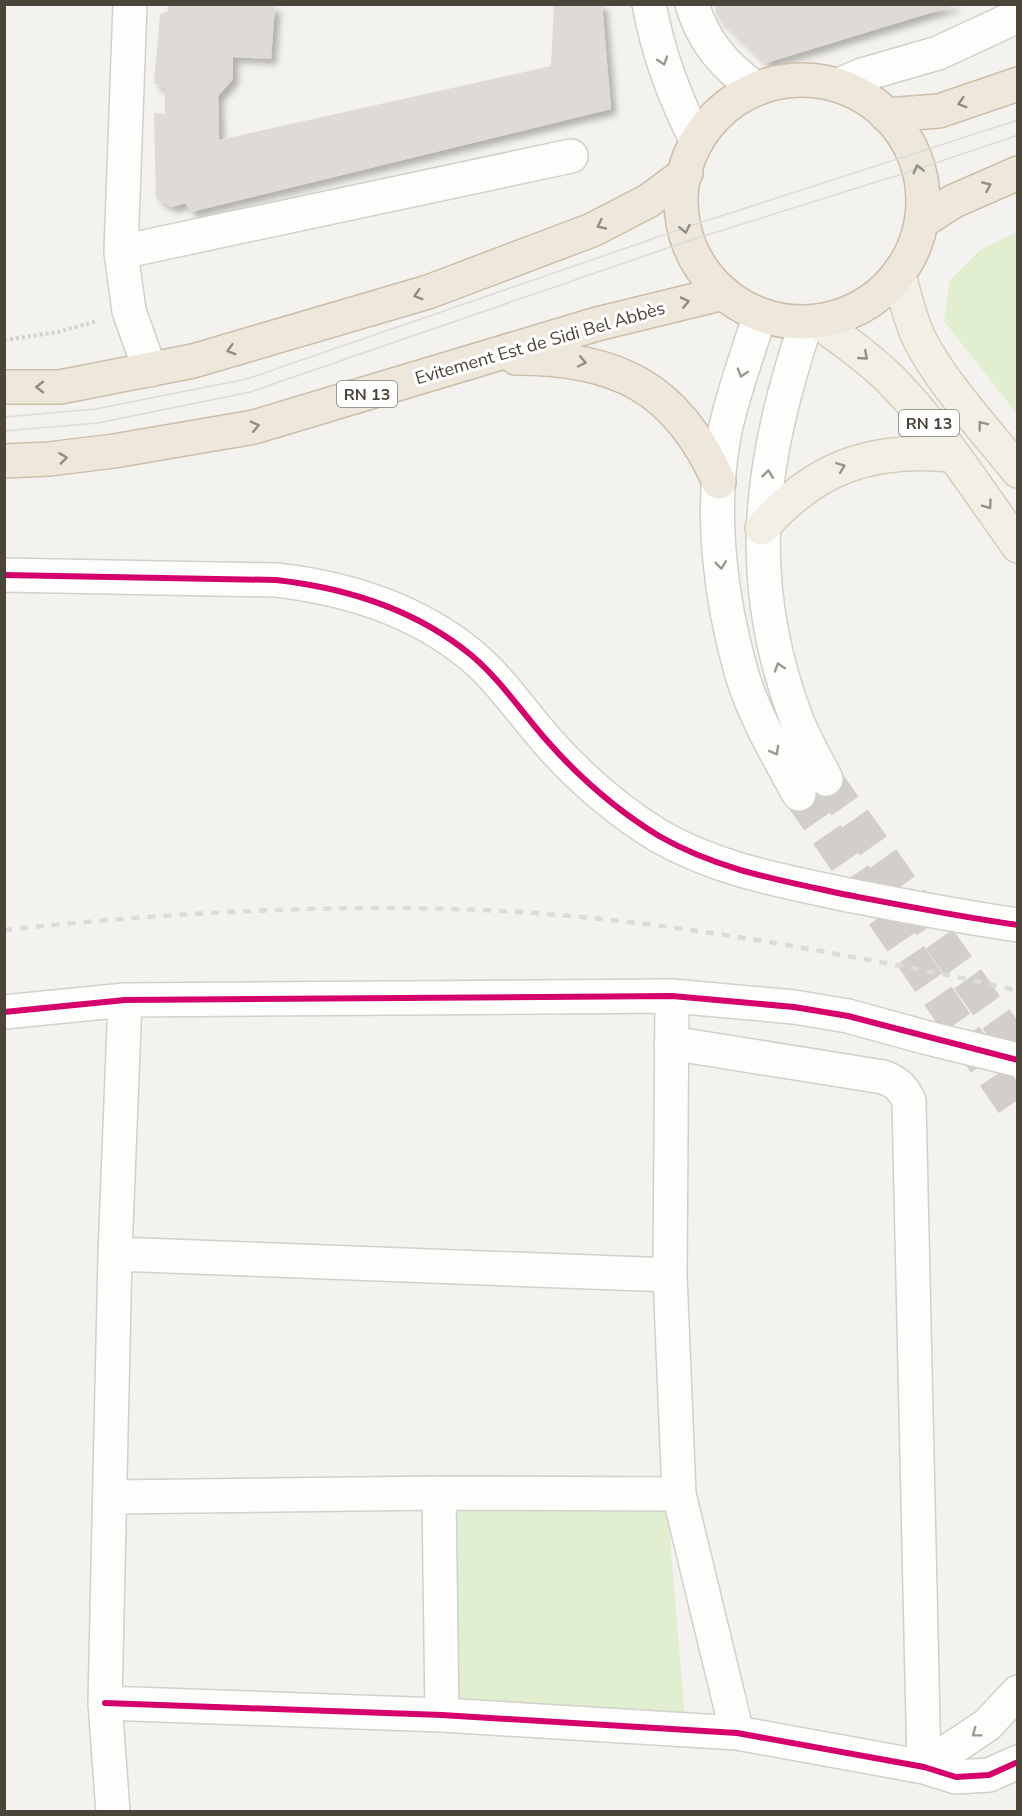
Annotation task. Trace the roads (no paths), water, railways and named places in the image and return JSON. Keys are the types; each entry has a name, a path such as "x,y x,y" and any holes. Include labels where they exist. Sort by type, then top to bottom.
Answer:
{"highway":[{"path":"811,80 839,86 860,94 899,129 919,169 922,195 921,222 913,249 899,273 876,297 848,313 812,322 759,317 724,293 701,267 688,242 681,196 686,172 697,141 712,120 725,108 756,89 792,81 811,80"},
{"path":"886,115 939,111 1017,84"},
{"path":"4,387 60,387 193,361 428,292 542,250 620,217 648,201 686,172"},
{"path":"921,222 954,201 1017,173"},
{"name":"Evitement Est de Sidi Bel Abbès","path":"4,460 49,459 114,452 254,427 597,324 724,293"},
{"path":"482,358 550,358 582,361 612,370 641,384 666,403 688,427 706,453 719,482"}],"main road":[{"name":"RN 13","path":"899,273 906,307 919,338 937,367 1017,471"},
{"name":"RN 13","path":"812,322 856,349 924,416 1017,546"},
{"path":"762,528 782,505 806,486 852,463 891,454 921,452 952,455"}],"street":[{"path":"130,4 121,252 129,311 150,370"},
{"path":"649,4 655,36 668,78 697,141"},
{"path":"692,4 709,44 730,70 756,89"},
{"path":"839,86 862,75 938,53 1017,16"},
{"path":"121,252 571,156"},
{"path":"759,317 725,431 719,482 719,548 725,602 743,676 767,737 813,787 797,720 776,658 764,594 762,528 772,438 812,322"},
{"path":"4,575 276,580 318,585 359,595 399,611 437,631 471,656 510,695 573,769 600,794 659,836 760,877 949,915 1017,925"},
{"path":"672,996 670,1275 679,1494 737,1732"},
{"path":"4,1011 124,1000 672,996 794,1007 848,1016 1017,1060"},
{"path":"113,1812 105,1703 115,1254 124,1000"},
{"path":"671,1043 883,1077 895,1081 904,1090 909,1101 924,1767"},
{"path":"115,1254 670,1275"},
{"path":"111,1497 440,1493 679,1494"},
{"path":"440,1493 442,1715"},
{"path":"924,1767 987,1725 1017,1692"},
{"path":"105,1703 442,1715 737,1732 924,1767 948,1775 973,1777 989,1775 1017,1762"}],"tunnel":[{"path":"826,779 1018,1050"},
{"path":"799,794 1018,1112"}],"tram line":[{"path":"4,417 96,409 247,379 684,228 1018,120"},
{"path":"4,431 98,423 250,392 688,241 1018,135"}],"railway":[{"path":"4,930 116,919 230,912 343,908 505,911 605,919 754,940 935,972 1018,991"}]}
